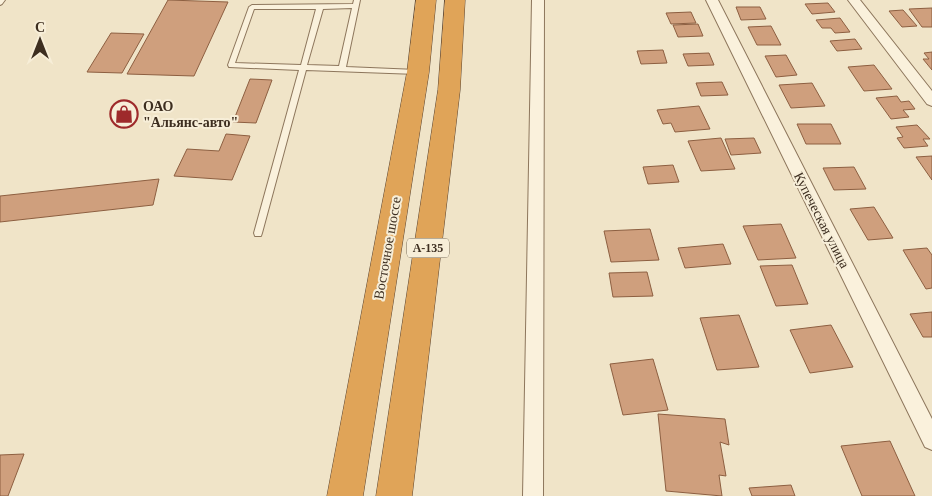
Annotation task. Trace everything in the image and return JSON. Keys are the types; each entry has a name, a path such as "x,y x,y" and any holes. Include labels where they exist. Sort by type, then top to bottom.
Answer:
{"highway":[{"name":"Восточное шоссе","path":"345,496 418,72 426,0"},
{"name":"А-135","path":"394,496 449,90 455,0"}],"street":[{"path":"533,496 538,0"},
{"name":"Купеческая улица","path":"712,0 932,440"},
{"path":"854,0 932,101"}],"lane":[{"path":"342,69 357,3 320,7 252,7 231,65 418,72"},
{"path":"258,233 320,7"}],"building":[{"path":"168,0 228,2 194,76 127,74"},
{"path":"828,3 835,12 812,14 805,4"},
{"path":"736,7 760,7 766,19 741,20"},
{"path":"932,8 932,27 922,27 909,9"},
{"path":"903,10 917,26 902,27 889,11"},
{"path":"691,12 696,23 671,24 666,13"},
{"path":"840,18 850,32 835,33 831,28 822,28 816,20"},
{"path":"698,24 703,36 678,37 673,25"},
{"path":"771,26 781,45 757,45 748,27"},
{"path":"111,33 144,34 122,73 87,72"},
{"path":"855,39 862,49 837,51 830,41"},
{"path":"663,50 667,63 641,64 637,51"},
{"path":"932,52 932,70 923,59 929,59 924,53"},
{"path":"709,53 714,65 688,66 683,54"},
{"path":"786,55 797,75 776,77 765,56"},
{"path":"874,65 892,89 864,91 848,67"},
{"path":"250,79 272,80 256,123 233,122"},
{"path":"722,82 728,95 701,96 696,83"},
{"path":"812,83 825,106 791,108 779,85"},
{"path":"897,96 901,102 909,101 915,109 903,110 909,117 891,119 876,98"},
{"path":"699,106 710,129 675,132 671,123 663,124 657,110"},
{"path":"797,124 831,124 841,144 806,144"},
{"path":"917,125 930,139 923,139 928,146 904,148 897,138 903,137 896,127"},
{"path":"226,134 250,136 232,180 174,176 187,149 219,151"},
{"path":"721,138 735,169 701,171 688,141"},
{"path":"754,138 761,153 731,155 725,139"},
{"path":"932,156 932,180 916,157"},
{"path":"673,165 679,182 648,184 643,167"},
{"path":"854,167 866,189 834,190 823,168"},
{"path":"159,179 153,205 0,222 0,196"},
{"path":"874,207 893,238 868,240 850,209"},
{"path":"781,224 796,258 758,260 743,226"},
{"path":"650,229 659,260 611,262 604,231"},
{"path":"723,244 731,264 685,268 678,248"},
{"path":"927,248 932,255 932,288 926,289 903,250"},
{"path":"792,265 808,304 776,306 760,266"},
{"path":"647,272 653,296 613,297 609,273"},
{"path":"932,312 932,337 923,337 910,314"},
{"path":"739,315 759,367 717,370 700,318"},
{"path":"831,325 853,367 810,373 790,330"},
{"path":"653,359 668,410 623,415 610,364"},
{"path":"658,414 725,419 729,445 720,442 726,476 719,475 722,496 666,491"},
{"path":"890,441 915,496 862,496 841,446"},
{"path":"24,454 8,496 0,496 0,455"},
{"path":"791,485 795,496 752,496 749,488"}],"place":[{"name":"ОАО \"Альянс-авто\"","path":"124,114"}]}
